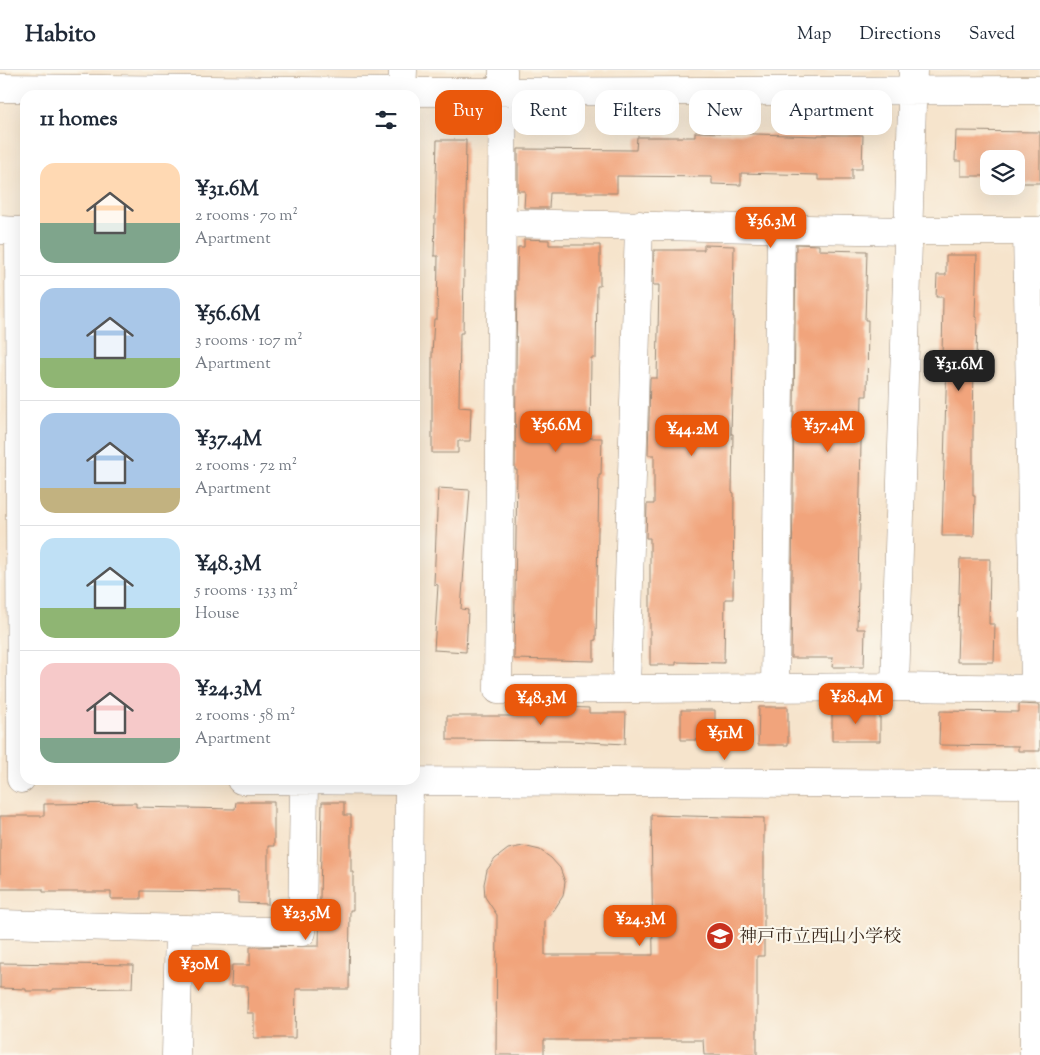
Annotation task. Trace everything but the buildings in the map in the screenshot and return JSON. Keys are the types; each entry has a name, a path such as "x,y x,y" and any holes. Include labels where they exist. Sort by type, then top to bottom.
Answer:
{"street":[{"path":"14,82 177,80 402,86 503,81 913,81 1040,90"},
{"path":"502,223 908,231 1034,231 1037,689 895,687 498,690 503,81"},
{"path":"895,687 913,81"},
{"path":"626,689 640,226"},
{"path":"775,688 781,228"},
{"path":"0,230 19,231 20,273"},
{"path":"16,779 20,497"},
{"path":"420,780 1037,784 1034,1055"},
{"path":"0,924 302,932 304,785"},
{"path":"407,1055 409,785"},
{"path":"176,1055 179,928"}],"place":[{"name":"神戸市立西山小学校","path":"720,936"}]}
